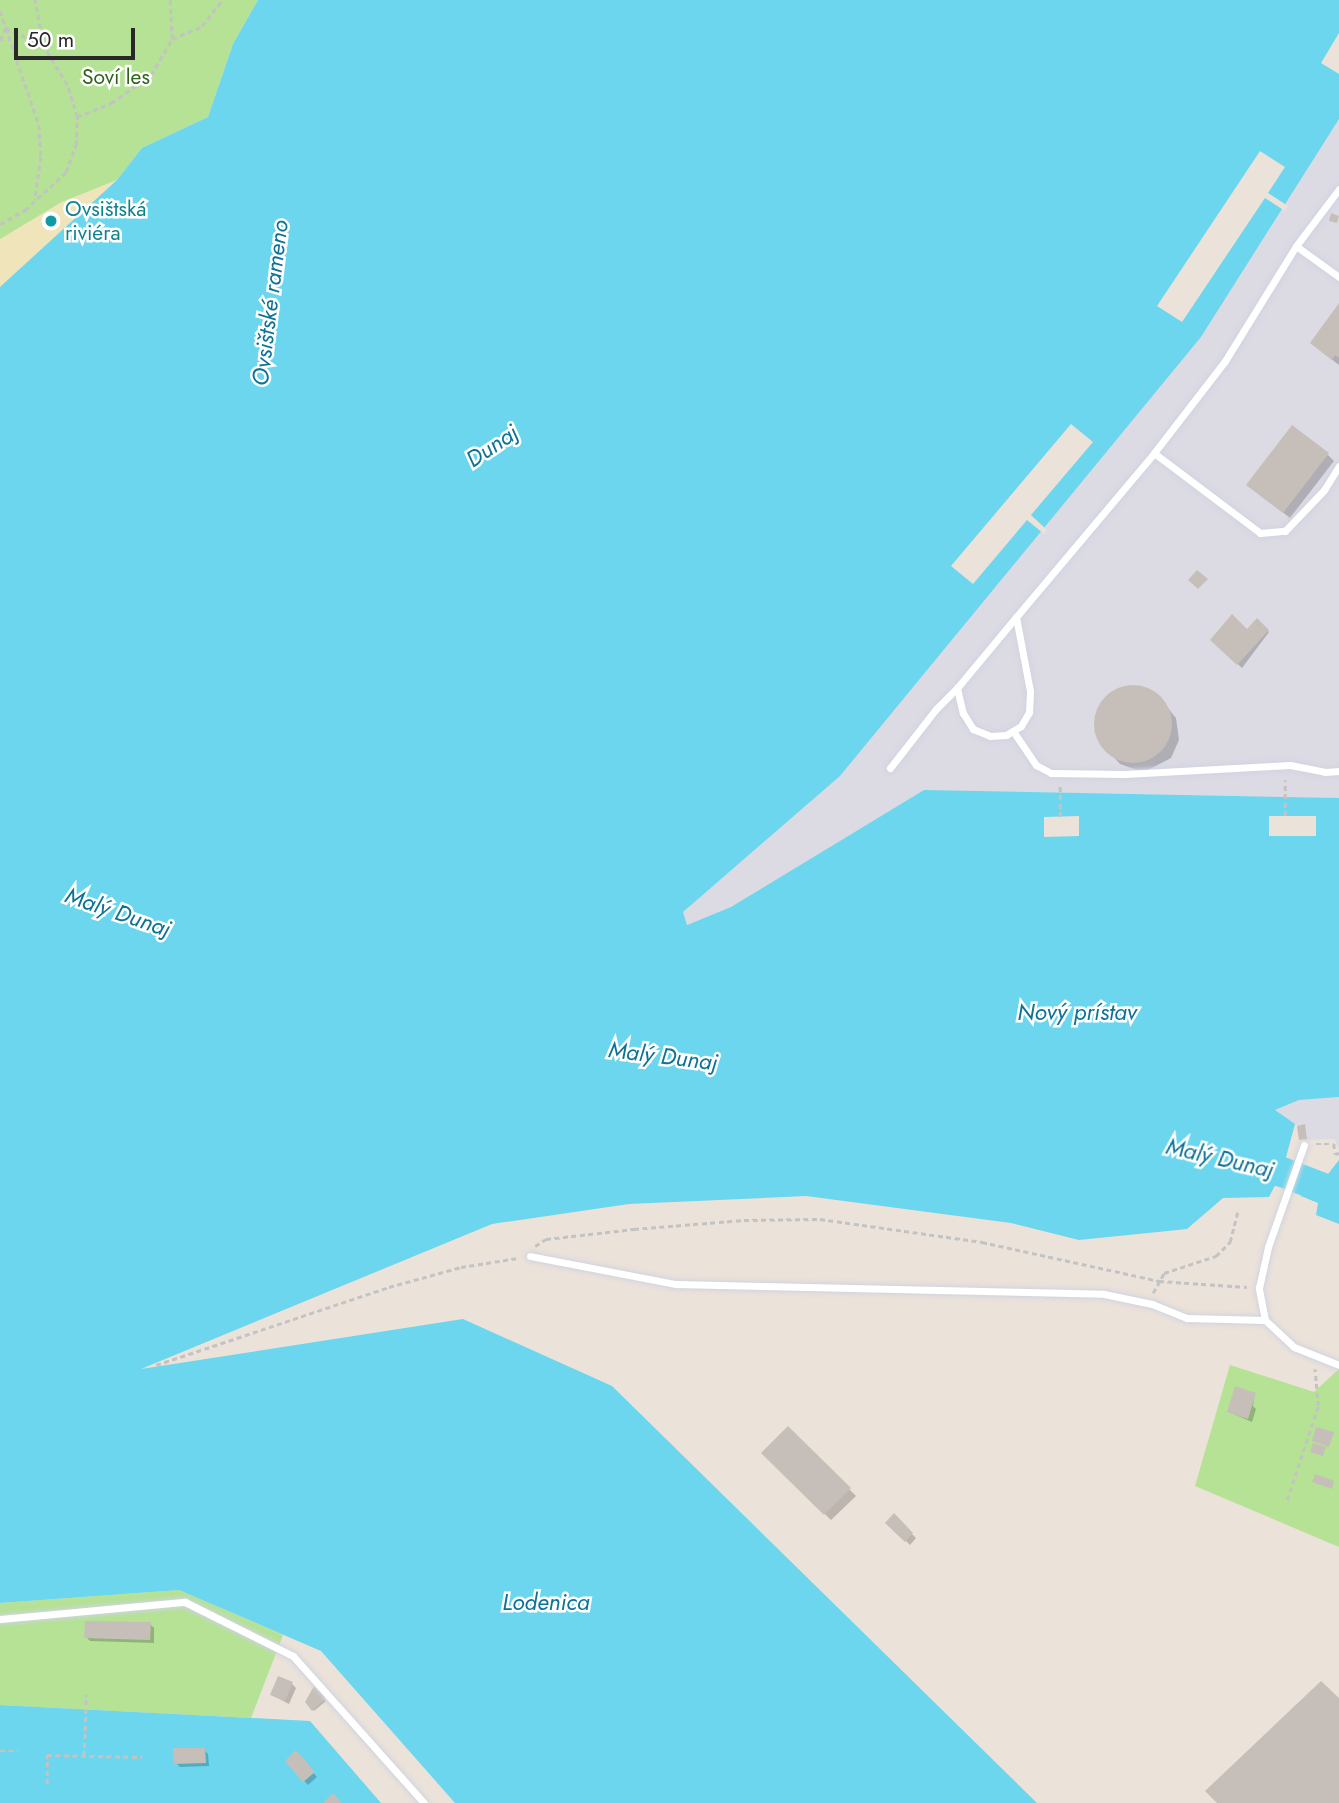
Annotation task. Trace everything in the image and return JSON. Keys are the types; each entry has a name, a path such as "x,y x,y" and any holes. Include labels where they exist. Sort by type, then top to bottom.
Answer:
{"lane":[{"path":"890,768 936,709 957,688 1154,453 1225,360 1296,246 1338,189"},
{"path":"1296,246 1339,277"},
{"path":"1154,453 1260,533 1285,531 1324,489 1339,466"},
{"path":"957,688 963,713 973,729 990,736 1006,735 1020,726 1029,712 1030,691 1016,617"},
{"path":"1013,731 1036,765 1051,773 1125,774 1280,765 1339,771"},
{"path":"1304,1145 1268,1247 1259,1288 1265,1320 1294,1347 1339,1365"},
{"path":"530,1256 676,1284 1104,1294 1152,1304 1187,1318 1265,1320"},
{"path":"0,1619 185,1602 293,1656 424,1803"}],"path":[{"path":"0,224 35,200 66,172 76,145 78,117 68,85 43,45 35,0"},
{"path":"78,117 111,103 150,75 172,39 170,0"},
{"path":"172,39 202,26 222,0"},
{"path":"0,11 39,125 41,157 35,200"},
{"path":"6,28 43,45"},
{"path":"0,33 6,28"},
{"path":"0,42 6,28"},
{"path":"1284,816 1285,780"},
{"path":"1060,781 1060,817"},
{"path":"1317,1144 1334,1144 1335,1154 1339,1153"},
{"path":"1152,1304 1153,1290 1164,1273 1216,1256 1230,1242 1238,1209"},
{"path":"156,1365 389,1287 461,1268 530,1256 535,1246 546,1239 744,1220 820,1219 982,1242 1159,1281 1259,1288"},
{"path":"1287,1500 1318,1406 1314,1355"},
{"path":"84,1756 86,1695"},
{"path":"0,1751 18,1751"},
{"path":"47,1784 47,1755 142,1757"}],"shaded area":[{"path":"1339,119 1339,798 924,790 731,907 686,925 683,912 840,776 1201,337"},
{"path":"1339,1097 1339,1150 1335,1139 1299,1140 1297,1126 1274,1111 1299,1100"}],"green space":[{"name":"Soví les","path":"0,0 258,0 233,44 208,117 142,148 117,180 60,203 0,265"},
{"path":"1230,1365 1314,1392 1339,1369 1339,1547 1195,1486"},
{"path":"179,1590 283,1635 251,1718 0,1705 0,1603"}],"sand":[{"name":"Ovsištská riviéra","path":"117,180 0,287 0,239 60,203"}],"water":[{"path":"258,0 1339,0 1339,119 1201,337 840,776 683,912 687,925 731,907 924,790 1339,798 1339,1097 1299,1100 1275,1110 1295,1124 1282,1172 1269,1197 1223,1198 1187,1229 1079,1240 1011,1223 806,1196 629,1204 492,1224 141,1369 463,1319 612,1386 1037,1803 455,1803 321,1651 179,1590 0,1603 0,287 117,180 142,148 208,117 233,44"},
{"path":"1339,1160 1339,1224 1316,1215 1318,1203 1301,1196 1311,1171 1328,1174"},
{"path":"0,1705 310,1721 381,1803 0,1803"}],"pier":[{"path":"1339,33 1339,74 1321,63"},
{"path":"1260,151 1285,167 1268,193 1288,206 1285,211 1265,198 1182,322 1157,306"},
{"path":"1071,424 1093,442 1031,515 1047,530 1044,534 1027,520 973,584 951,566"},
{"path":"1079,816 1079,836 1044,837 1044,817"},
{"path":"1269,816 1316,816 1316,836 1269,836"}],"building":[{"path":"1331,213 1339,216 1337,223 1329,221"},
{"path":"1339,303 1339,358 1335,355 1332,360 1310,343"},
{"path":"1292,425 1329,453 1283,513 1246,485"},
{"path":"1197,570 1208,579 1198,589 1188,580"},
{"path":"1232,614 1247,629 1257,618 1269,630 1237,665 1210,640"},
{"path":"1133,685 1148,688 1160,697 1169,709 1172,724 1169,739 1160,751 1148,760 1133,763 1118,760 1106,751 1097,739 1094,724 1097,709 1106,697 1118,688"},
{"path":"1305,1124 1307,1139 1299,1140 1297,1126"},
{"path":"1235,1386 1256,1393 1248,1419 1227,1412"},
{"path":"788,1426 851,1488 824,1515 761,1453"},
{"path":"1316,1427 1334,1432 1329,1447 1312,1441"},
{"path":"1313,1443 1326,1447 1323,1456 1310,1452"},
{"path":"1315,1474 1334,1481 1332,1489 1312,1482"},
{"path":"894,1513 913,1533 905,1542 885,1523"},
{"path":"85,1621 151,1622 150,1640 84,1638"},
{"path":"278,1676 293,1682 285,1701 270,1695"},
{"path":"1321,1681 1339,1698 1339,1803 1217,1803 1205,1791"},
{"path":"314,1686 326,1698 312,1711 305,1702"},
{"path":"173,1748 205,1748 206,1763 174,1764"},
{"path":"296,1750 315,1772 303,1782 285,1761"},
{"path":"333,1793 342,1803 323,1803"}],"waterway":[{"name":"Malý Dunaj","path":"1243,1163 1282,1172 1339,1194"}],"place":[{"name":"Ovsištská riviéra","path":"51,221"}],"water label":[{"name":"Ovsištské rameno","path":"270,303"},
{"name":"Dunaj","path":"492,446"},
{"name":"Nový prístav","path":"1077,1012"},
{"name":"Lodenica","path":"546,1602"}]}
